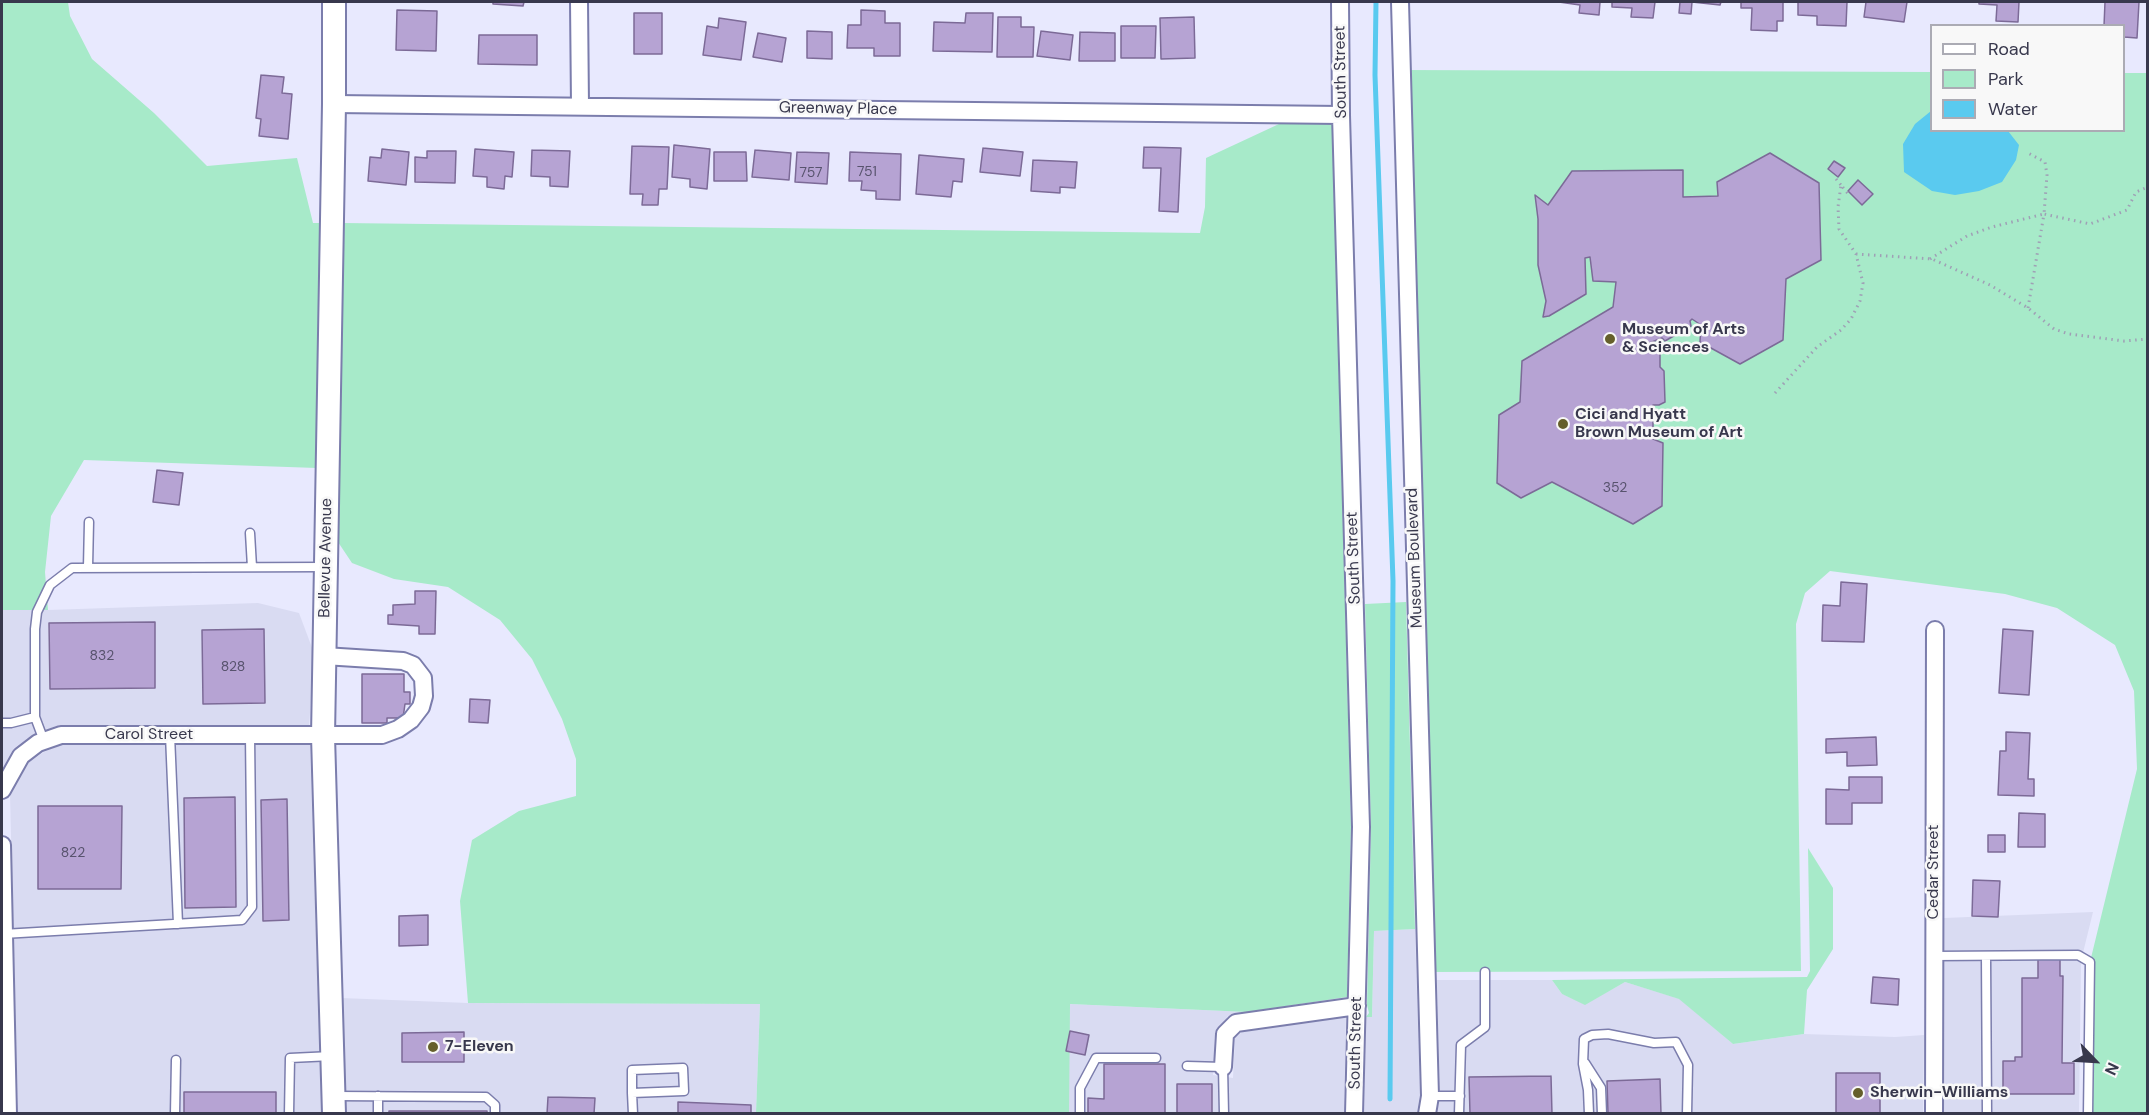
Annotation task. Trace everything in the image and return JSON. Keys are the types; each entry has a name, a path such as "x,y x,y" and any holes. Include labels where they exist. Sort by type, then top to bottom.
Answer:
{"street":[{"name":"Bellevue Avenue","path":"334,2 323,736 334,1105"},
{"path":"579,2 580,106"},
{"name":"South Street","path":"1341,2 1341,115 1361,827 1354,1113"},
{"name":"Museum Boulevard","path":"1400,2 1430,1096 1427,1113"},
{"name":"Greenway Place","path":"334,104 1341,115"},
{"name":"Cedar Street","path":"1934,1113 1935,630"},
{"name":"Carol Street","path":"2,790 21,756 44,741 61,735 382,735 398,729 411,720 421,707 424,696 423,678 413,665 403,661 324,656"},
{"path":"2,846 8,1113"},
{"path":"1224,1067 1226,1034 1236,1023 1357,1006"}],"lane":[{"path":"88,567 89,522"},
{"path":"250,533 252,567"},
{"path":"44,741 35,717 37,612 50,585 72,568 326,567"},
{"path":"2,723 35,717"},
{"path":"170,735 178,924"},
{"path":"3,934 242,920 252,907 250,736"},
{"path":"1934,956 2078,955 2090,962 2088,1113"},
{"path":"1986,956 1987,1113"},
{"path":"1460,1113 1461,1045 1485,1027 1485,972"},
{"path":"1588,1113 1588,1090 1583,1060 1584,1039 1592,1035 1608,1034 1654,1043 1676,1042 1688,1065 1687,1113"},
{"path":"289,1113 290,1059 333,1056"},
{"path":"1080,1113 1080,1088 1096,1058 1156,1058"},
{"path":"175,1113 176,1060"},
{"path":"1583,1060 1601,1088 1602,1113"},
{"path":"1187,1066 1224,1067 1224,1113"},
{"path":"632,1093 684,1091 683,1068 632,1070 632,1093 633,1113"},
{"path":"378,1096 378,1113"},
{"path":"334,1105 378,1096 486,1097 495,1106 495,1113"},
{"path":"1430,1096 1460,1096"}],"path":[{"path":"2028,153 2045,162 2047,175 2044,214 2028,308"},
{"path":"1836,179 1850,196"},
{"path":"1775,393 1818,347 1841,330 1851,319 1860,301 1863,283 1856,254 1839,229 1838,207 1841,185"},
{"path":"1930,259 1967,236 2044,214 2090,224 2127,210 2136,192 2148,187"},
{"path":"1856,254 1930,259 1990,285 2028,308 2054,328 2069,334 2124,340 2148,339"}],"shaded area":[{"path":"258,603 299,613 314,653 309,727 59,725 34,734 14,748 2,769 2,610"},
{"path":"63,744 310,745 324,1113 18,1113 10,795 29,762 44,752"},
{"path":"2093,912 2081,961 2079,1113 1944,1114 1944,918"},
{"path":"1415,929 1420,1094 1417,1113 1364,1114 1366,1017 1372,1017 1374,931"},
{"path":"1437,980 1552,980 1562,994 1585,1004 1625,982 1680,999 1733,1044 1804,1034 1895,1037 1924,1035 1923,1113 1437,1113 1440,1097"},
{"path":"341,998 468,1003 760,1004 756,1113 345,1113"},
{"path":"1069,1004 1247,1012 1228,1016 1215,1033 1213,1075 1233,1078 1235,1038 1242,1032 1346,1017 1344,1113 1069,1114"}],"green space":[{"path":"2,2 68,2 70,16 92,59 154,113 207,166 297,158 313,223 322,223 317,468 84,460 51,516 45,572 48,610 2,610"},
{"path":"1401,70 1930,72 1930,132 2125,132 2125,73 2147,73 2147,1113 2088,1113 2090,962 2137,769 2134,691 2115,645 2057,608 2005,594 1830,571 1805,593 1796,624 1801,971 1426,972"},
{"path":"1279,124 1332,124 1351,826 1347,997 1247,1012 1070,1004 1069,1114 756,1113 760,1004 468,1003 460,901 472,840 519,811 576,796 576,759 562,719 532,659 500,620 448,587 394,579 352,563 336,539 342,223 1200,233 1205,207 1206,158"},
{"path":"1406,602 1415,929 1374,931 1372,1017 1366,1017 1369,1013 1367,1005 1371,828 1365,604"},
{"path":"1808,848 1833,888 1833,949 1807,990 1804,1034 1733,1044 1679,999 1625,982 1585,1005 1562,994 1552,980 1807,977 1810,971"}],"water":[{"path":"1930,112 1930,132 2009,132 2019,145 2016,160 2002,182 1979,191 1955,195 1932,191 1904,172 1903,144 1915,124"}],"building":[{"path":"493,2 524,2 523,6 493,4"},
{"path":"1559,2 1600,2 1599,15 1579,13 1580,5"},
{"path":"1612,2 1655,2 1653,18 1631,17 1632,8 1612,7"},
{"path":"1680,2 1692,2 1691,14 1679,13"},
{"path":"1692,2 1721,2 1720,5"},
{"path":"1741,2 1783,2 1783,21 1777,21 1777,31 1751,30 1752,8 1741,8"},
{"path":"1798,2 1847,2 1846,26 1817,25 1817,16 1798,15"},
{"path":"1866,2 1907,2 1904,22 1864,17"},
{"path":"1979,2 2019,2 2018,22 1996,21 1997,5 1979,4"},
{"path":"2105,2 2139,2 2137,38 2125,37 2125,24 2104,24"},
{"path":"397,10 437,11 436,51 396,50"},
{"path":"861,10 885,11 885,23 900,23 900,56 874,56 874,48 847,48 848,25 861,25"},
{"path":"634,13 662,13 662,54 634,54"},
{"path":"966,13 993,13 992,52 933,51 934,22 965,23"},
{"path":"998,17 1021,17 1021,27 1034,27 1033,57 997,57"},
{"path":"1194,17 1195,58 1161,59 1160,18"},
{"path":"719,18 746,22 741,60 703,55 707,26 718,28"},
{"path":"1121,26 1156,26 1155,58 1121,58"},
{"path":"807,31 832,32 832,59 807,58"},
{"path":"1041,31 1073,35 1070,60 1037,56"},
{"path":"1080,32 1115,33 1115,61 1079,61"},
{"path":"758,33 786,38 782,62 753,57"},
{"path":"479,35 537,35 537,65 478,64"},
{"path":"261,75 284,77 282,93 292,94 288,139 259,136 261,119 256,118"},
{"path":"674,145 710,149 707,189 690,187 690,179 672,177"},
{"path":"632,146 669,147 667,189 659,189 658,205 642,205 643,194 630,194"},
{"path":"1144,147 1181,148 1178,212 1159,211 1161,168 1143,168"},
{"path":"983,148 1023,152 1020,176 980,172"},
{"path":"382,149 409,152 406,185 368,181 370,157 381,158"},
{"path":"475,149 514,152 512,177 505,176 504,189 487,187 487,177 473,176"},
{"path":"532,150 570,151 568,187 550,186 550,177 531,176"},
{"path":"755,150 791,153 789,180 752,177"},
{"path":"427,151 456,151 455,183 415,182 415,157 427,158"},
{"path":"714,152 746,152 747,181 714,181"},
{"path":"797,152 829,153 827,184 795,182"},
{"path":"850,152 901,154 900,200 876,199 876,191 861,190 862,181 849,181"},
{"name":"Museum of Arts & Sciences","path":"1770,153 1819,183 1821,260 1786,279 1783,340 1740,364 1700,342 1701,325 1692,319 1691,326 1665,341 1662,338 1647,344 1660,351 1660,367 1664,371 1665,402 1653,405 1653,439 1663,443 1662,506 1633,524 1552,482 1521,498 1497,483 1499,415 1520,402 1522,361 1613,307 1616,282 1593,281 1590,257 1585,258 1586,294 1549,316 1543,317 1546,301 1538,265 1538,219 1535,195 1548,205 1572,171 1683,170 1683,197 1718,196 1717,182"},
{"path":"919,155 964,159 962,182 953,181 951,197 916,194"},
{"path":"1033,160 1077,162 1075,188 1060,187 1060,193 1031,191"},
{"path":"1834,161 1845,168 1838,177 1828,169"},
{"path":"1858,180 1873,194 1862,205 1848,191"},
{"path":"157,470 183,473 179,505 153,502"},
{"path":"1841,582 1867,584 1864,642 1822,641 1823,605 1840,606"},
{"path":"415,591 436,591 435,634 419,634 419,626 388,624 388,615 393,615 393,605 415,604"},
{"path":"155,622 155,688 50,689 49,623"},
{"path":"264,629 265,703 203,704 202,630"},
{"path":"2003,629 2033,631 2029,695 1999,693"},
{"path":"362,674 404,674 404,692 410,692 410,704 405,704 403,718 387,718 387,723 362,723"},
{"path":"470,699 490,700 488,723 469,722"},
{"path":"2006,732 2030,733 2028,779 2034,779 2034,796 1998,795 2000,751 2006,751"},
{"path":"1876,737 1877,765 1847,766 1847,752 1826,753 1826,739"},
{"path":"1849,777 1882,777 1882,803 1852,803 1852,824 1826,824 1826,789 1849,790"},
{"path":"235,797 236,907 185,908 184,798"},
{"path":"287,799 289,920 263,921 261,800"},
{"path":"38,806 122,806 121,889 38,889"},
{"path":"2019,813 2045,814 2045,847 2018,847"},
{"path":"1988,835 2005,835 2005,852 1988,852"},
{"path":"1973,880 2000,881 1998,917 1972,916"},
{"path":"428,915 428,945 399,946 399,916"},
{"path":"2060,958 2060,976 2063,976 2062,1063 2074,1063 2074,1094 2003,1094 2003,1061 2015,1061 2015,1057 2022,1057 2022,978 2038,978 2038,959"},
{"path":"1873,977 1899,979 1898,1005 1871,1003"},
{"path":"1070,1031 1089,1035 1085,1055 1066,1051"},
{"name":"7-Eleven","path":"464,1032 464,1062 402,1062 402,1033"},
{"path":"1104,1064 1165,1064 1165,1114 1088,1114 1088,1098 1104,1099"},
{"name":"Sherwin-Williams","path":"1836,1073 1880,1073 1880,1114 1836,1114"},
{"path":"1551,1076 1552,1114 1470,1114 1469,1077"},
{"path":"1660,1079 1661,1114 1608,1114 1607,1081"},
{"path":"1177,1084 1212,1084 1212,1114 1177,1114"},
{"path":"184,1092 276,1092 276,1114 184,1114"},
{"path":"548,1097 595,1098 594,1114 547,1114"},
{"path":"678,1102 751,1105 751,1114 678,1114"},
{"path":"389,1111 487,1111 487,1114 389,1114"}],"waterway":[{"path":"1376,2 1375,75 1393,581 1390,1099"}],"place":[{"name":"Museum of Arts & Sciences","path":"1610,339"},
{"name":"Cici and Hyatt Brown Museum of Art","path":"1563,424"},
{"name":"7-Eleven","path":"433,1047"},
{"name":"Sherwin-Williams","path":"1858,1093"}]}
